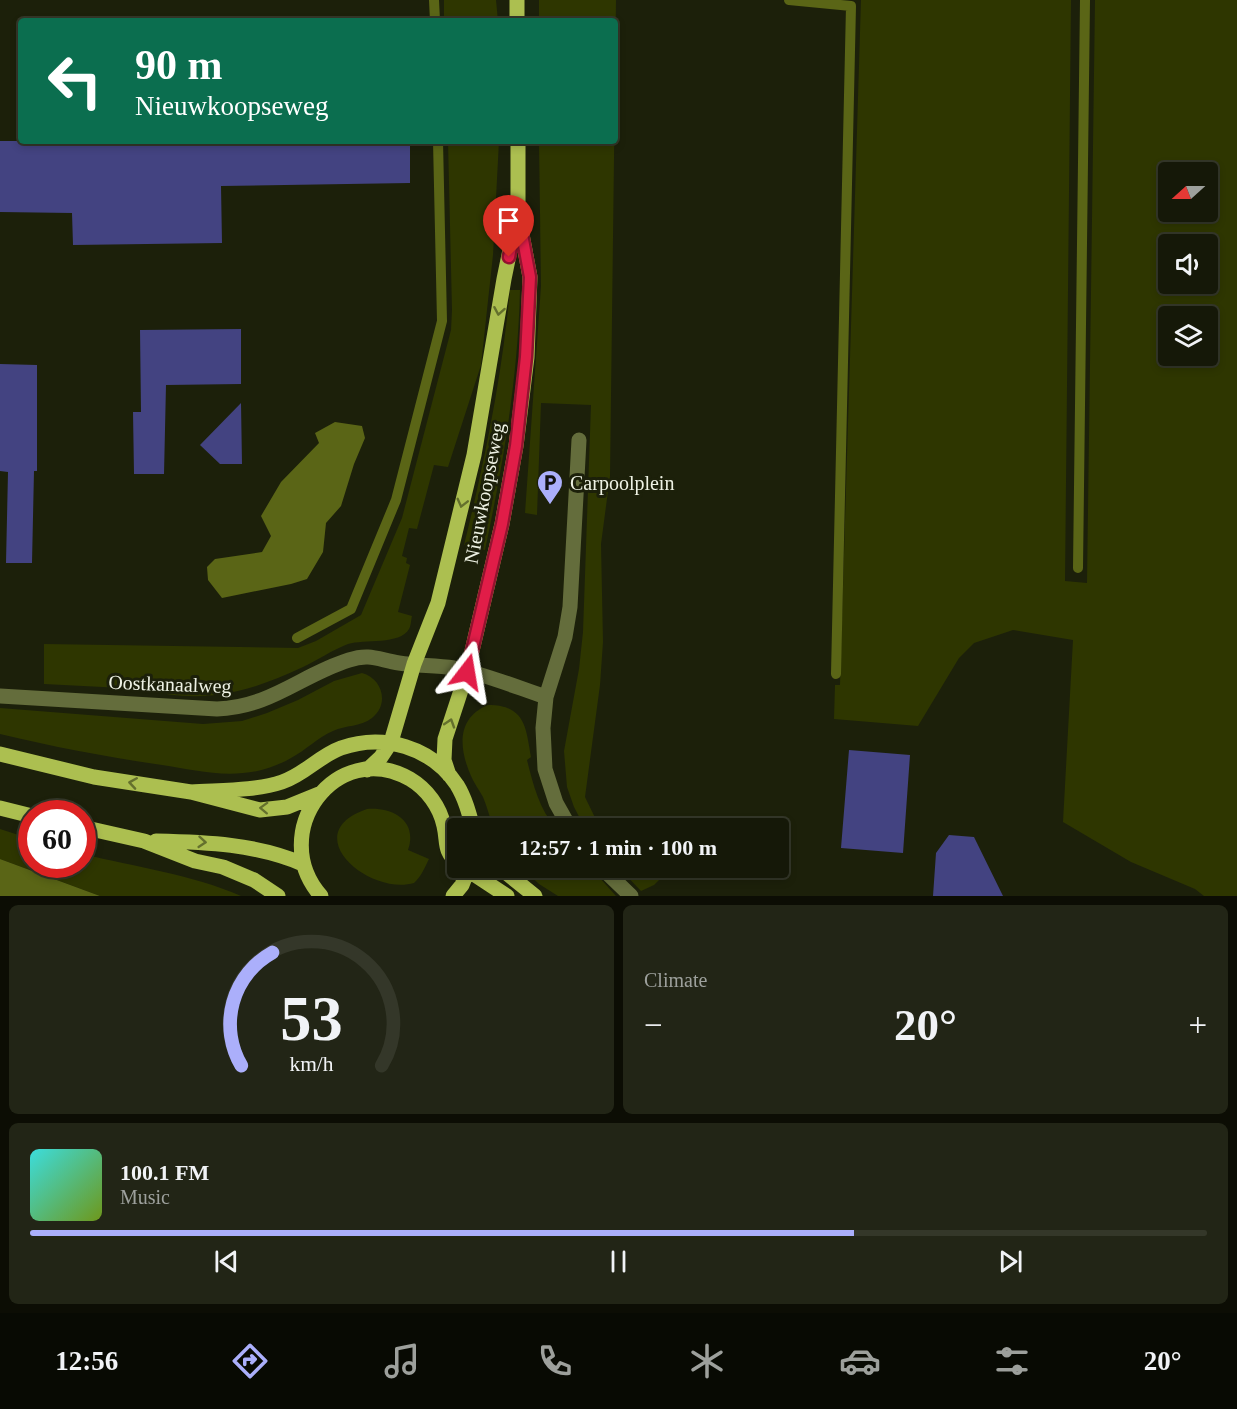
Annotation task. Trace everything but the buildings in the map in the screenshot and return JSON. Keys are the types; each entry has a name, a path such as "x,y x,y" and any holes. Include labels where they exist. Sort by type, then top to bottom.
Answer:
{"main road":[{"path":"517,0 517,18"},
{"name":"Nieuwkoopseweg","path":"449,775 444,760 445,739 467,672 502,524 516,446 525,368 530,277 518,213 518,144"},
{"name":"Nieuwkoopseweg","path":"391,742 414,664 438,603 474,454 504,279 518,213"},
{"path":"367,770 381,757 391,742"},
{"path":"191,792 274,784 293,778 333,751 357,743 391,742 423,753 449,775 465,800 470,818"},
{"path":"0,754 94,777 191,792 260,810 286,807 319,795"},
{"path":"321,896 309,880 303,864 300,845 302,827 319,795 352,772 386,770 411,780 423,789 440,814 445,828 447,845"},
{"path":"0,808 18,812"},
{"path":"96,830 144,841 195,861 223,867 254,880 278,896"},
{"path":"144,841 198,842 265,850 303,864"},
{"path":"453,896 460,878"},
{"path":"480,878 507,896"},
{"path":"513,878 535,896"}],"street":[{"path":"564,818 556,803 545,769 543,728 546,697 565,637 570,607 579,440"},
{"name":"Oostkanaalweg","path":"0,696 217,710 236,709 268,699 351,659 375,656 398,663 467,672 546,697"},
{"path":"612,878 631,896"}],"shaded area":[{"path":"444,0 496,0 498,18 444,18"},
{"path":"539,0 616,0 616,18 539,18"},
{"path":"861,0 1071,0 1065,581 1087,583 1095,0 1237,0 1237,896 1204,896 1195,889 1131,862 1063,822 1073,640 1013,630 974,643 959,658 918,726 834,719 835,685 840,685"},
{"path":"448,144 499,144 493,255 481,365 448,467 434,465 417,529 409,528 402,556 407,558 406,563 410,565 398,612 412,616 411,625 404,634 390,639 348,644 283,676 244,690 225,694 185,696 142,689 44,684 44,644 298,648 316,641 361,615 402,518 451,330"},
{"path":"539,144 614,144 610,476 601,544 603,642 600,685 585,797 595,818 580,818 574,807 567,787 564,751 579,669 583,632 591,405 541,403 537,515 525,513 541,286"},
{"path":"510,290 520,290 513,389 498,486 485,550 464,545 492,418"},
{"path":"335,422 362,426 365,438 341,506 326,523 323,552 307,579 222,598 208,580 207,567 215,559 262,552 271,536 261,516 281,482 319,443 315,433"},
{"path":"362,673 375,680 381,692 381,706 372,718 363,723 333,731 286,761 256,771 233,774 202,772 121,759 0,734 0,708 203,724 242,721 298,700 334,681"},
{"path":"488,705 500,706 510,709 522,720 531,757 527,760 534,787 548,818 490,818 464,755 465,726 478,711"},
{"path":"367,809 386,810 401,818 409,831 408,850 429,859 414,883 396,885 377,880 360,872 347,860 339,846 338,833 347,820"},
{"path":"0,829 18,835 18,866 0,859"},
{"path":"96,857 183,876 241,896 100,896 51,878 96,878"},
{"path":"0,859 18,866 18,878 51,878 100,896 0,896"},
{"path":"533,878 600,878 616,896 558,896"},
{"path":"629,878 656,878 659,880 654,885 641,891"}],"waterway":[{"path":"434,0 435,18"},
{"path":"789,0 851,6 836,674"},
{"path":"1078,568 1085,0"},
{"path":"297,638 351,609 396,500 442,321 438,144"}],"place":[{"name":"Carpoolplein","path":"550,506"}],"route":[{"path":"467,672 502,524 516,446 526,357 530,277 518,213 509,257"}]}
